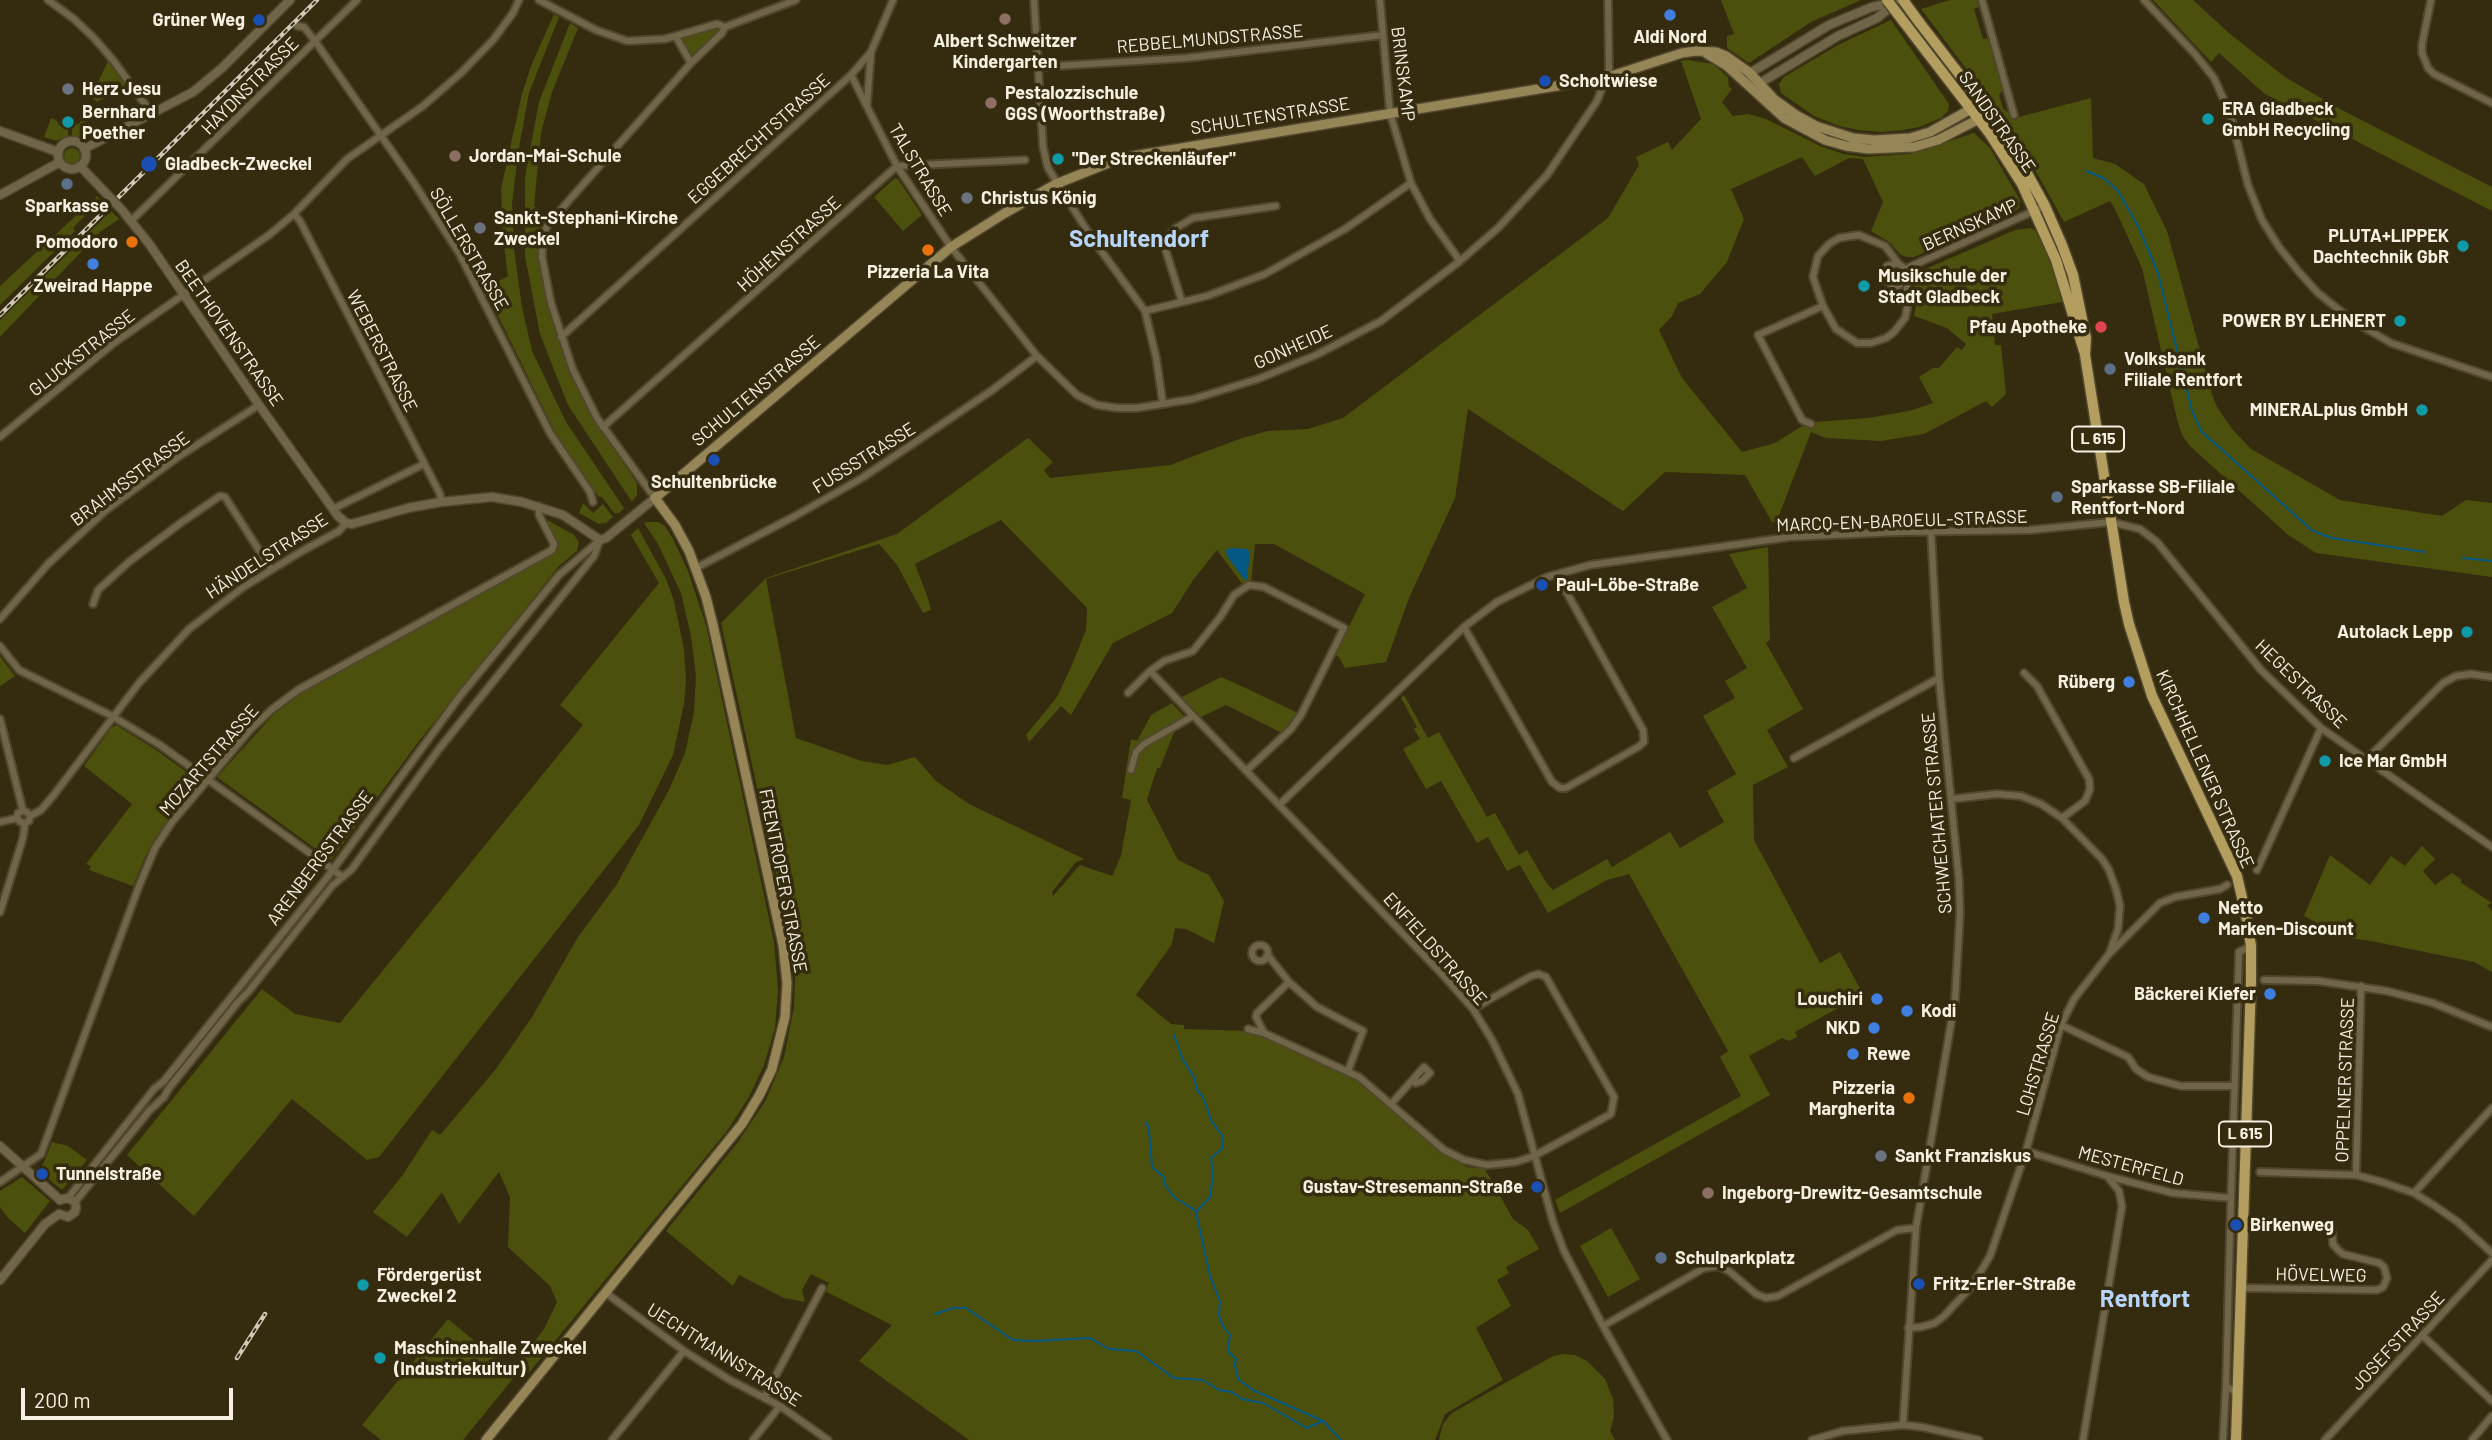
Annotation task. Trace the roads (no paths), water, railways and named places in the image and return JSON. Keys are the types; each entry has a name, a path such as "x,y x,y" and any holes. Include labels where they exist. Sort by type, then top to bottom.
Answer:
{"main road":[{"name":"SANDSTRASSE","path":"1898,1 1919,22 2017,155 2045,206 2073,275 2086,338 2085,355 2111,523"},
{"name":"SANDSTRASSE","path":"1898,1 1926,51 2015,171 2056,260 2085,355"},
{"path":"1704,52 1722,62 1784,118 1825,140 1846,146 1868,149 1914,147 1979,120 1984,109"},
{"name":"SCHULTENSTRASSE","path":"655,498 951,247 1005,212 1056,184 1129,156 1605,78 1682,53 1716,52 1726,56 1750,73 1775,100 1796,115 1816,126 1853,138 1910,138 1930,132 1971,109 1984,109"},
{"name":"FRENTROPER STRASSE","path":"486,1440 742,1124 772,1069 785,1017 783,945 713,625 696,568 675,525 655,498"},
{"name":"KIRCHHELLENER STRASSE","path":"2111,523 2124,602 2152,696 2237,876 2251,946 2236,1440"}],"street":[{"path":"48,0 94,38 152,114"},
{"name":"HAYDNSTRASSE","path":"132,220 357,0"},
{"name":"GLUCKSTRASSE","path":"0,437 114,343 252,248 294,214 347,159 423,106 493,40 519,0"},
{"path":"539,0 610,37 627,41 676,37 717,24 725,27 796,0"},
{"path":"851,75 871,52 893,0"},
{"path":"1034,0 1044,147 1048,168 1091,237 1145,312 1156,357 1161,404"},
{"name":"BRINSKAMP","path":"1380,0 1390,113 1411,183 1430,219 1460,261"},
{"path":"1605,78 1609,70 1608,0"},
{"path":"1982,0 2014,115"},
{"path":"2144,0 2196,54 2214,78 2225,100 2248,185 2262,220 2299,272 2319,293 2353,321 2392,343 2492,377"},
{"path":"2431,0 2422,44 2422,53 2428,68 2434,74 2492,103"},
{"path":"84,149 192,92 286,1"},
{"path":"1898,1 1877,18 1838,36 1759,83 1748,84 1750,73 1829,25 1872,7 1898,1"},
{"name":"SÖLLERSTRASSE","path":"297,26 304,27 315,41 459,253 550,433 590,492 593,502"},
{"path":"655,498 603,428 573,370 545,276 541,247 544,231 725,27"},
{"name":"REBBELMUNDSTRASSE","path":"1039,67 1186,58 1383,35"},
{"path":"676,37 691,63"},
{"path":"867,107 871,52"},
{"name":"TALSTRASSE","path":"851,75 897,166 951,247"},
{"name":"EGGEBRECHTSTRASSE","path":"561,337 851,75"},
{"name":"GONHEIDE","path":"951,247 1037,356 1077,395 1090,402 1118,408 1193,399 1258,379 1316,355 1381,321 1460,261 1499,227 1547,174 1591,111 1605,78"},
{"path":"0,131 58,152"},
{"path":"69,142 78,143 84,149 85,159 80,166 68,169 60,162 58,152 63,145 69,142"},
{"path":"897,166 1025,160"},
{"path":"0,195 60,162"},
{"name":"BEETHOVENSTRASSE","path":"80,166 132,220 333,509 346,523"},
{"name":"HÖHENSTRASSE","path":"603,428 897,166"},
{"path":"1145,312 1232,288 1265,274 1345,229 1411,183"},
{"path":"1182,302 1165,247 1168,236 1193,218 1276,206"},
{"name":"BERNSKAMP","path":"1905,269 2045,206"},
{"name":"WEBERSTRASSE","path":"294,214 300,221 441,502"},
{"name":"BERNSKAMP","path":"1859,235 1877,241 1885,246 1905,269 1905,318 1886,338 1871,343 1857,343 1836,329 1814,284 1814,270 1821,252 1839,238 1859,235"},
{"path":"1898,263 1887,266 1884,273 1886,280 1891,285 1898,286 1906,279"},
{"path":"1811,424 1802,420 1758,335 1823,306"},
{"name":"FUSSSTRASSE","path":"696,568 862,478 980,399 1037,356"},
{"name":"BRAHMSSTRASSE","path":"0,619 48,564 105,511 178,457 260,405"},
{"name":"HÄNDELSTRASSE","path":"333,509 424,464"},
{"path":"93,604 98,590 182,522 220,496 225,497 271,569"},
{"name":"HÄNDELSTRASSE","path":"30,816 41,810 53,796 139,682 189,629 242,588 339,531 346,523 352,524 441,502 492,497 540,506 563,515 600,540"},
{"name":"ARENBERGSTRASSE","path":"67,1200 154,1089 164,1081 253,971 333,869 460,696 559,575 655,498"},
{"name":"MOZARTSTRASSE","path":"0,1182 41,1154 155,848 172,822 250,730 298,690 552,550 554,544 539,515 540,506"},
{"name":"MARCQ-EN-BAROEUL-STRASSE","path":"1279,805 1464,627 1497,602 1557,575 1590,565 1790,537 2031,530 2111,523"},
{"name":"HEGESTRASSE","path":"2111,523 2140,530 2157,542 2261,670 2321,728 2492,847"},
{"name":"SCHWECHATER STRASSE","path":"1903,1425 1916,1228 1958,971 1959,881 1939,677 1931,531"},
{"name":"ARENBERGSTRASSE","path":"67,1200 164,1097 169,1087 332,886 352,869 439,749 594,556 600,540"},
{"path":"1464,627 1552,782 1560,788 1566,788 1644,742 1643,730 1557,575"},
{"path":"1128,692 1164,661 1194,651 1234,594 1249,586 1264,587 1344,628 1301,715 1291,729 1246,771"},
{"path":"0,646 19,670 112,716 160,745 343,877"},
{"name":"ENFIELDSTRASSE","path":"1150,671 1441,972 1472,1009 1492,1041 1518,1094 1556,1231 1603,1326 1667,1440"},
{"path":"2024,673 2037,686 2089,779 2090,789 2085,801 2062,818"},
{"path":"2366,760 2444,683 2456,676 2471,674 2492,677"},
{"path":"1794,758 1939,677"},
{"path":"1131,770 1136,752 1144,744 1193,716"},
{"path":"0,719 23,811 30,816 29,821 24,824"},
{"path":"2257,870 2321,728"},
{"path":"1951,799 1997,794 2021,796 2041,804 2062,818 2102,859 2116,890 2120,906 2118,929 2109,954"},
{"path":"17,818 18,813 23,811"},
{"path":"17,818 24,824"},
{"path":"0,822 17,818"},
{"path":"0,912 23,838 24,824"},
{"name":"LOHSTRASSE","path":"1908,1328 1935,1324 1953,1308 1979,1277 1990,1256 2026,1151 2062,1025 2074,999 2109,954 2160,904 2175,897 2220,889 2227,885"},
{"path":"2223,1440 2239,953 2251,946"},
{"path":"1266,957 1317,1007 1363,1031 1348,1070"},
{"path":"1248,1029 1264,1032 1348,1070 1444,1150 1464,1160 1487,1165 1516,1162 1534,1156 1609,1116 1614,1108 1614,1097 1546,977 1539,974 1531,976 1472,1009"},
{"path":"2264,981 2318,981 2361,986 2433,1003 2492,1027"},
{"path":"1264,1032 1256,1017 1257,1013 1289,982"},
{"name":"OPPELNER STRASSE","path":"2357,1175 2361,986"},
{"path":"2062,1025 2128,1057 2136,1069 2148,1077 2181,1086 2235,1086"},
{"path":"1391,1104 1412,1081"},
{"path":"2414,1193 2492,1108"},
{"path":"0,1146 67,1200"},
{"name":"MESTERFELD","path":"2026,1151 2173,1194 2231,1198"},
{"path":"2260,1172 2357,1175 2414,1193 2458,1222 2492,1253"},
{"path":"2083,1440 2122,1206 2119,1191 2107,1176"},
{"path":"59,1214 57,1204 67,1200"},
{"name":"ARENBERGSTRASSE","path":"0,1280 45,1224 59,1214 68,1217 72,1215 76,1207 67,1200"},
{"name":"HÖVELWEG","path":"2241,1288 2377,1290 2383,1287 2387,1278 2384,1267 2379,1263 2343,1254 2338,1250 2333,1244 2329,1226 2242,1220"},
{"path":"1603,1326 1704,1268 1717,1266 1730,1270 1756,1294 1766,1298 1779,1296 1897,1230 1916,1228"},
{"name":"JOSEFSTRASSE","path":"2325,1440 2492,1260"},
{"path":"764,1398 822,1288"},
{"name":"UECHTMANNSTRASSE","path":"606,1293 684,1351 730,1380 780,1406 828,1440"},
{"path":"2422,1335 2492,1401"},
{"path":"612,1440 684,1351"},
{"path":"2226,1386 2237,1392"},
{"path":"753,1440 780,1406"},
{"path":"2472,1440 2492,1416"},
{"path":"1812,1440 1846,1430 1903,1425 1979,1440"}],"water":[{"path":"1247,549 1250,552 1247,580 1227,556 1226,550"}],"waterway":[{"path":"2087,171 2105,179 2118,191 2139,228 2158,273 2192,411 2202,432 2313,531 2332,538 2425,552"},
{"path":"2463,558 2492,561"},
{"path":"1174,1035 1212,1122 1222,1135 1223,1148 1211,1158 1213,1176 1210,1197 1196,1212 1210,1276 1220,1301 1219,1316 1230,1335 1228,1351 1237,1360 1234,1363 1239,1380 1253,1390 1323,1421"},
{"path":"1146,1122 1152,1167 1164,1177 1165,1185 1174,1197 1196,1211"},
{"path":"935,1314 953,1308 966,1308 1013,1340 1090,1338 1109,1349 1136,1351 1174,1378 1203,1380 1242,1399 1263,1403 1307,1428 1323,1421 1341,1440"}],"railway":[{"path":"0,315 317,0"},
{"path":"237,1358 265,1314"}],"place":[{"name":"Aldi Nord","path":"1670,15"},
{"name":"Albert Schweitzer Kindergarten","path":"1005,19"},
{"name":"Grüner Weg","path":"259,20"},
{"name":"Scholtwiese","path":"1545,81"},
{"name":"Herz Jesu","path":"68,89"},
{"name":"Pestalozzischule GGS (Woorthstraße)","path":"991,103"},
{"name":"ERA Gladbeck GmbH Recycling","path":"2208,119"},
{"name":"Bernhard Poether","path":"68,122"},
{"name":"Jordan-Mai-Schule","path":"455,156"},
{"name":"\"Der Streckenläufer\"","path":"1058,159"},
{"name":"Gladbeck-Zweckel","path":"149,164"},
{"name":"Sparkasse","path":"67,184"},
{"name":"Christus König","path":"967,198"},
{"name":"Sankt-Stephani-Kirche Zweckel","path":"480,228"},
{"name":"Pomodoro","path":"132,242"},
{"name":"PLUTA+LIPPEK Dachtechnik GbR","path":"2463,246"},
{"name":"Pizzeria La Vita","path":"928,250"},
{"name":"Zweirad Happe","path":"93,264"},
{"name":"Musikschule der Stadt Gladbeck","path":"1864,286"},
{"name":"POWER BY LEHNERT","path":"2400,321"},
{"name":"Pfau Apotheke","path":"2101,327"},
{"name":"Volksbank Filiale Rentfort","path":"2110,369"},
{"name":"MINERALplus GmbH","path":"2422,410"},
{"name":"Schultenbrücke","path":"714,460"},
{"name":"Sparkasse SB-Filiale Rentfort-Nord","path":"2057,497"},
{"name":"Paul-Löbe-Straße","path":"1542,585"},
{"name":"Autolack Lepp","path":"2467,632"},
{"name":"Rüberg","path":"2129,682"},
{"name":"Ice Mar GmbH","path":"2325,761"},
{"name":"Netto Marken-Discount","path":"2204,918"},
{"name":"Bäckerei Kiefer","path":"2270,994"},
{"name":"Louchiri","path":"1877,999"},
{"name":"Kodi","path":"1907,1011"},
{"name":"NKD","path":"1874,1028"},
{"name":"Rewe","path":"1853,1054"},
{"name":"Pizzeria Margherita","path":"1909,1098"},
{"name":"Sankt Franziskus","path":"1881,1156"},
{"name":"Tunnelstraße","path":"42,1174"},
{"name":"Gustav-Stresemann-Straße","path":"1537,1187"},
{"name":"Ingeborg-Drewitz-Gesamtschule","path":"1708,1193"},
{"name":"Birkenweg","path":"2236,1225"},
{"name":"Schulparkplatz","path":"1661,1258"},
{"name":"Fritz-Erler-Straße","path":"1919,1284"},
{"name":"Fördergerüst Zweckel 2","path":"363,1285"},
{"name":"Maschinenhalle Zweckel (Industriekultur)","path":"380,1358"}],"district":[{"name":"Schultendorf","path":"1139,239"},
{"name":"Rentfort","path":"2145,1299"}]}
